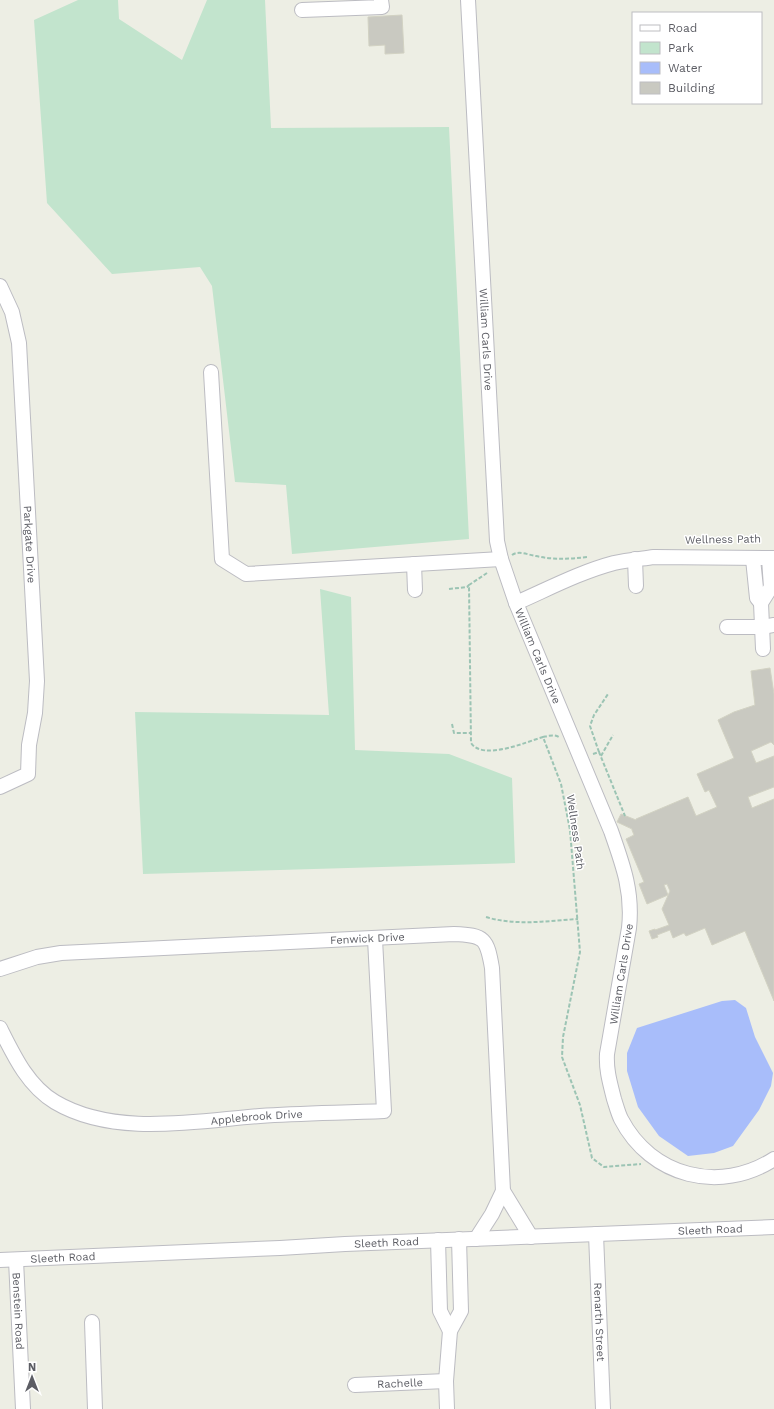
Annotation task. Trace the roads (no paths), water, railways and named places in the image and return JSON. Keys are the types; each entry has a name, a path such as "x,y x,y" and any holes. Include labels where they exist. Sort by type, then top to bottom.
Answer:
{"street":[{"path":"302,10 382,7 381,0"},
{"name":"William Carls Drive","path":"468,0 497,541 501,560 516,603 611,830 618,849 630,896 629,928 606,1064 608,1079 620,1118 638,1144 652,1156 679,1172 721,1178 761,1167 774,1159"},
{"name":"Parkgate Drive","path":"0,286 12,312 19,343 37,681 36,713 29,745 28,774 0,787"},
{"path":"211,372 222,559 246,574 501,560"},
{"path":"516,603 590,571 614,563 635,559 654,557 772,558 771,587 761,603"},
{"path":"635,559 636,586"},
{"path":"753,559 757,598 761,603 768,626 763,649"},
{"path":"414,564 415,590"},
{"path":"727,627 768,626"},
{"name":"Fenwick Drive","path":"0,969 37,957 61,953 471,934 486,943 492,968 503,1191 492,1214 476,1239"},
{"name":"Applebrook Drive","path":"0,1028 23,1072 35,1086 55,1102 72,1110 99,1119 120,1123 161,1124 262,1116 384,1111 375,939"},
{"name":"Fenwick Drive","path":"503,1191 531,1237"},
{"name":"Sleeth Road","path":"0,1260 459,1239 774,1228"},
{"name":"Renarth Street","path":"596,1234 603,1409"},
{"path":"447,1409 446,1381 450,1331 461,1311 459,1239"},
{"path":"438,1240 440,1311 450,1331"},
{"name":"Benstein Road","path":"16,1260 23,1409"},
{"path":"92,1322 95,1409"},
{"name":"Rachelle","path":"354,1385 446,1381"}],"water":[{"path":"735,1000 746,1008 755,1037 773,1073 771,1086 759,1110 733,1146 714,1153 688,1156 659,1136 638,1107 627,1071 627,1053 637,1028 722,1001"}]}
